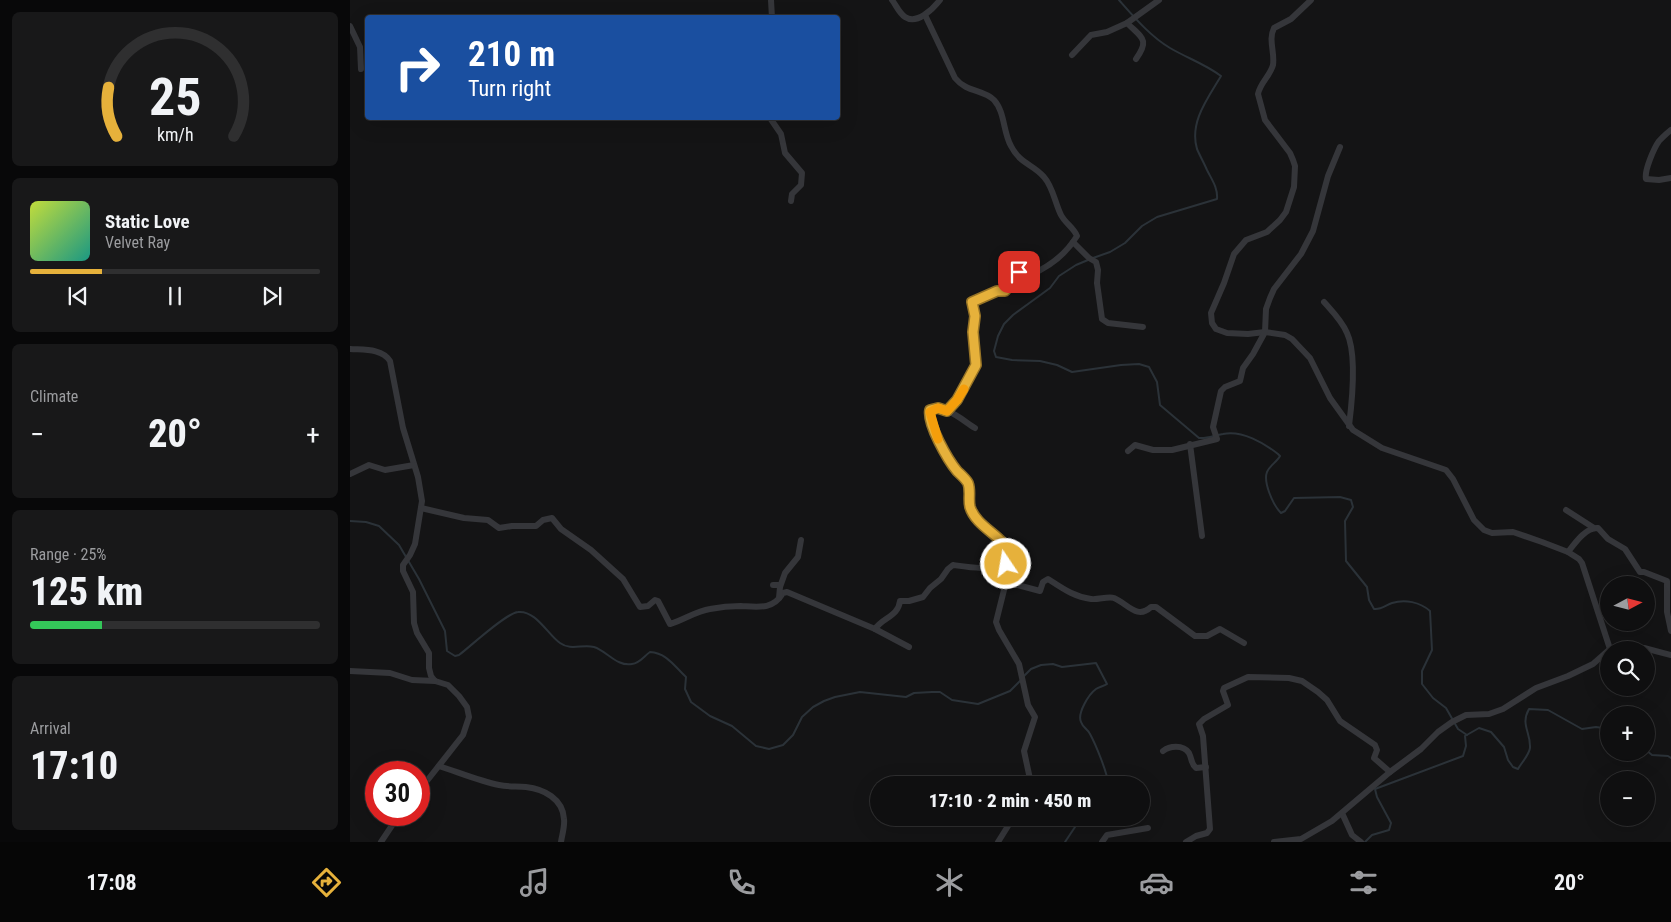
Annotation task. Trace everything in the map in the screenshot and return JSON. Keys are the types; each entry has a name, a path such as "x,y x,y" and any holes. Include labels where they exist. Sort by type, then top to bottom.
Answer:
{"street":[{"path":"771,0 772,15"},
{"path":"892,0 902,15 908,19 919,18 925,15 940,0"},
{"path":"1072,55 1091,36 1107,32 1127,23 1158,0"},
{"path":"1311,0 1291,19 1274,28 1271,38 1272,68 1258,94 1265,120 1290,153 1295,166 1294,188 1291,199 1286,212 1271,229 1246,240 1237,248 1211,317 1212,323 1220,331 1236,334 1265,332 1285,335 1299,345 1310,358 1330,398 1352,430 1382,448 1446,470 1474,520 1484,530 1492,533 1513,532 1568,552 1581,561 1607,641"},
{"path":"925,15 955,78 961,86 990,97 994,101 1002,116 1008,140 1015,154 1044,177 1063,220 1077,234 1073,242 1060,257 1046,267 1030,275 1023,270 1020,271 1005,291 997,291 972,302 975,316 973,332 976,365 957,400 947,411"},
{"path":"1127,23 1144,41 1144,47 1136,59"},
{"path":"350,26 359,42 362,69"},
{"path":"771,120 781,134 785,153 802,173 801,185 792,194 790,201"},
{"path":"1671,130 1659,142 1645,175 1646,179 1659,180 1671,178"},
{"path":"1128,451 1135,446 1172,450 1190,444 1217,439 1213,428 1221,391 1225,386 1240,381 1243,368 1265,332 1266,309 1270,298 1274,289 1301,254 1313,231 1328,176 1340,148"},
{"path":"1073,242 1089,258 1096,262 1102,319 1108,323 1143,327"},
{"path":"1324,302 1341,322 1352,347 1349,426"},
{"path":"350,349 379,352 388,358 401,420 421,491 421,508 415,544 402,569 413,592 414,623 417,633 429,653 430,674 436,680 448,685 459,696 467,707 469,717 463,735 430,777"},
{"path":"976,428 947,411 938,408 930,412 936,433 951,462 968,483 970,488 969,503 972,512 982,525 1003,543 1006,564 1004,579 1006,582 996,622 1017,659 1028,708 1035,716 1024,751 1029,776"},
{"path":"1190,444 1202,536"},
{"path":"350,474 369,465 383,470 414,465"},
{"path":"421,508 464,518 488,520 499,528 536,526 546,519 552,518 561,529 591,550 623,579 640,607 648,606 654,600 658,601 669,624 710,608 734,606 763,607 772,605 783,593 790,592 801,599 821,605 875,629 909,647"},
{"path":"1566,510 1594,528 1598,528 1608,539 1625,549 1640,572 1667,581 1667,612 1671,631"},
{"path":"1568,552 1581,536 1594,528"},
{"path":"779,599 780,585 787,569 798,557 801,540"},
{"path":"875,629 883,621 895,614 900,606 900,601 909,601 923,597 941,579 948,568 953,565 976,569 1006,564"},
{"path":"1006,582 1040,591 1043,582 1048,579 1071,594 1092,599 1113,598 1140,613 1146,612 1151,607 1156,607 1194,636 1207,636 1220,629 1244,643"},
{"path":"773,585 780,585"},
{"path":"1655,650 1671,654"},
{"path":"1274,842 1304,838 1342,813 1390,772 1422,749 1438,732 1460,717 1498,711 1536,688 1568,676 1593,664 1600,658"},
{"path":"350,671 390,673 412,680 436,680"},
{"path":"1186,842 1196,836 1208,833 1210,829 1203,735 1199,724 1228,705 1223,691 1224,688 1248,677 1281,677 1302,681 1327,700 1340,721 1375,745 1377,750 1374,758 1390,772"},
{"path":"1163,751 1176,746 1184,748 1189,753 1193,766 1196,768 1206,767"},
{"path":"439,766 497,785 526,787 543,790 548,793 558,802 563,813 564,821 561,842"},
{"path":"1342,813 1352,835 1359,841"},
{"path":"381,842 390,826"},
{"path":"998,842 1007,826"},
{"path":"1102,842 1110,834 1148,828"}],"waterway":[{"path":"1093,258 1110,252 1125,243 1142,226 1157,217 1217,199 1216,188 1197,149 1195,139 1201,111 1221,76 1176,52 1156,38 1119,0"},
{"path":"1088,260 1059,276 1050,288 1013,315 1004,324 994,351 996,357 1012,360 1040,361 1057,365 1072,372 1121,365 1139,364 1149,367 1157,382 1160,405 1199,438 1230,433 1238,434 1259,442 1280,456 1268,470 1266,482 1275,505 1281,513 1285,511 1294,498 1340,497 1351,500 1353,507 1345,521 1346,561 1367,587 1369,600 1374,609 1407,601 1422,605 1430,611 1432,650 1422,671 1422,684 1433,698 1446,708 1458,729 1467,735"},
{"path":"350,521 366,522 379,526 399,545 419,579 445,631 447,651 455,656 459,655 505,618 518,612 524,612 536,619 555,639 568,647 594,647 617,661 627,664 637,662 650,652 661,655 686,677 685,689 691,702 710,716 732,726 756,746 769,749 783,745 793,735 802,717 813,707 835,697 860,692 906,697 914,693 940,692 952,700 978,704 1010,691 1020,681"},
{"path":"1023,677 1031,669 1041,665 1053,664 1062,667 1096,663 1107,684 1096,689 1090,695 1084,704 1080,718 1082,724 1089,732 1107,776"},
{"path":"1365,842 1372,835 1389,830 1391,823 1377,797 1375,789 1463,756 1466,746 1465,736 1479,728 1491,732 1504,747 1508,760 1513,767 1518,769 1530,748 1526,724 1526,715 1529,709 1548,710 1582,729 1600,728"},
{"path":"1655,755 1671,758"},
{"path":"1065,842 1076,826"}],"slow traffic":[{"path":"938,439 929,414 930,412 938,408 947,411 964,389"}],"route":[{"path":"1006,564 1003,543 982,525 972,512 969,503 970,488 968,483 957,471 946,453 929,414 930,410 938,408 947,411 957,400 976,365 973,332 975,316 972,302 997,291 1005,291 1019,272"}]}
